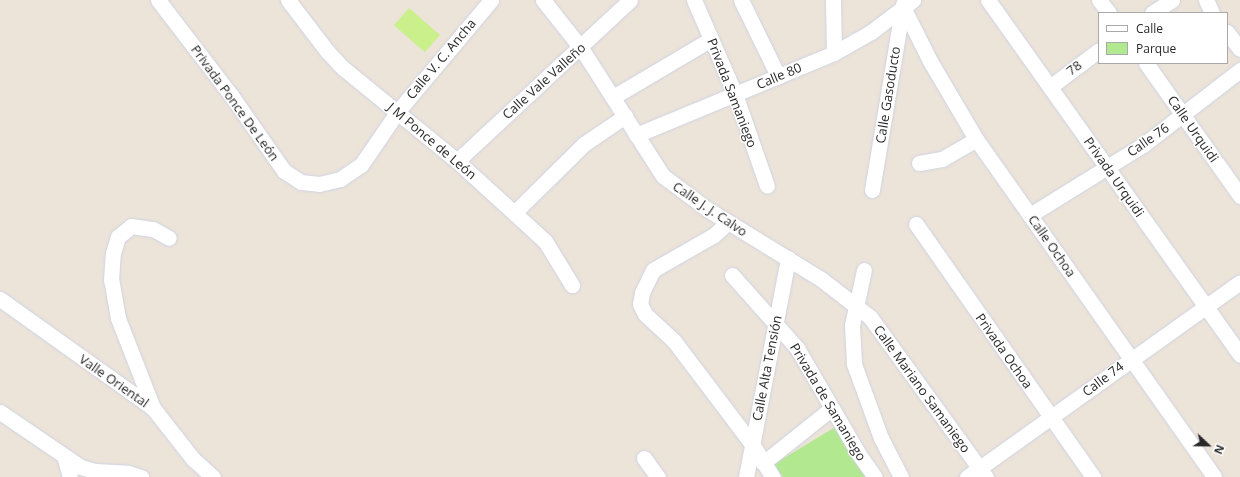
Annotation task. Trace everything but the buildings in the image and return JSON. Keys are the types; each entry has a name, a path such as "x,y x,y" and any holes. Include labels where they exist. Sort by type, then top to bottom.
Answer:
{"street":[{"name":"Privada Ponce De León","path":"158,0 231,95 284,171 301,182 326,184"},
{"name":"J M Ponce de León","path":"288,0 338,62 398,111 515,212 552,251 572,285"},
{"name":"Calle V. C. Ancha","path":"326,184 344,177 361,165 398,111 491,0"},
{"name":"Calle J. J. Calvo","path":"544,0 581,48 664,176 688,197 822,279 855,305"},
{"name":"Calle Vale Valleño","path":"456,161 581,48 630,0"},
{"name":"Privada Samaniego","path":"694,0 735,94 767,186"},
{"path":"741,0 778,76"},
{"path":"833,0 834,53"},
{"name":"Privada Urquidi","path":"988,0 1240,355"},
{"path":"1100,0 1108,12"},
{"path":"1154,12 1172,0"},
{"path":"1206,0 1212,12"},
{"name":"Calle 80","path":"636,135 834,53 871,32 906,2"},
{"name":"Calle Ochoa","path":"906,2 930,61 976,138 1214,477"},
{"name":"Calle Gasoducto","path":"872,190 906,2"},
{"path":"1228,33 1240,49"},
{"path":"613,97 711,39"},
{"name":"78","path":"1050,87 1098,51"},
{"name":"Calle Urquidi","path":"1147,64 1240,196"},
{"name":"Calle 76","path":"1030,215 1143,145 1240,70"},
{"path":"515,212 584,144 625,116"},
{"path":"919,162 942,159 976,138"},
{"path":"728,222 714,235 660,265 649,277 642,293 640,304 645,314 674,341 752,444 773,477"},
{"name":"Privada Ochoa","path":"916,224 1050,418 1093,477"},
{"path":"153,408 118,318 111,280 113,254 118,237 131,226 153,229 169,238"},
{"name":"Calle Alta Tensión","path":"746,477 788,258"},
{"path":"855,305 864,270"},
{"name":"Privada de Samaniego","path":"732,275 797,348 858,453 875,477"},
{"name":"Calle 74","path":"967,477 983,472 1050,418 1130,359 1240,282"},
{"name":"Valle Oriental","path":"0,299 153,408 186,452 213,477"},
{"name":"Calle Mariano Samaniego","path":"855,305 882,332 983,472"},
{"name":"Privada de Samaniego","path":"855,305 851,340 854,364 881,438 901,477"},
{"path":"763,463 832,408"},
{"path":"0,412 64,456 88,470 128,473 141,477"},
{"path":"64,456 70,477"},
{"path":"644,458 658,477"}],"green space":[{"path":"409,8 440,35 425,52 394,25"},
{"path":"837,426 870,477 783,477 774,464"}]}
